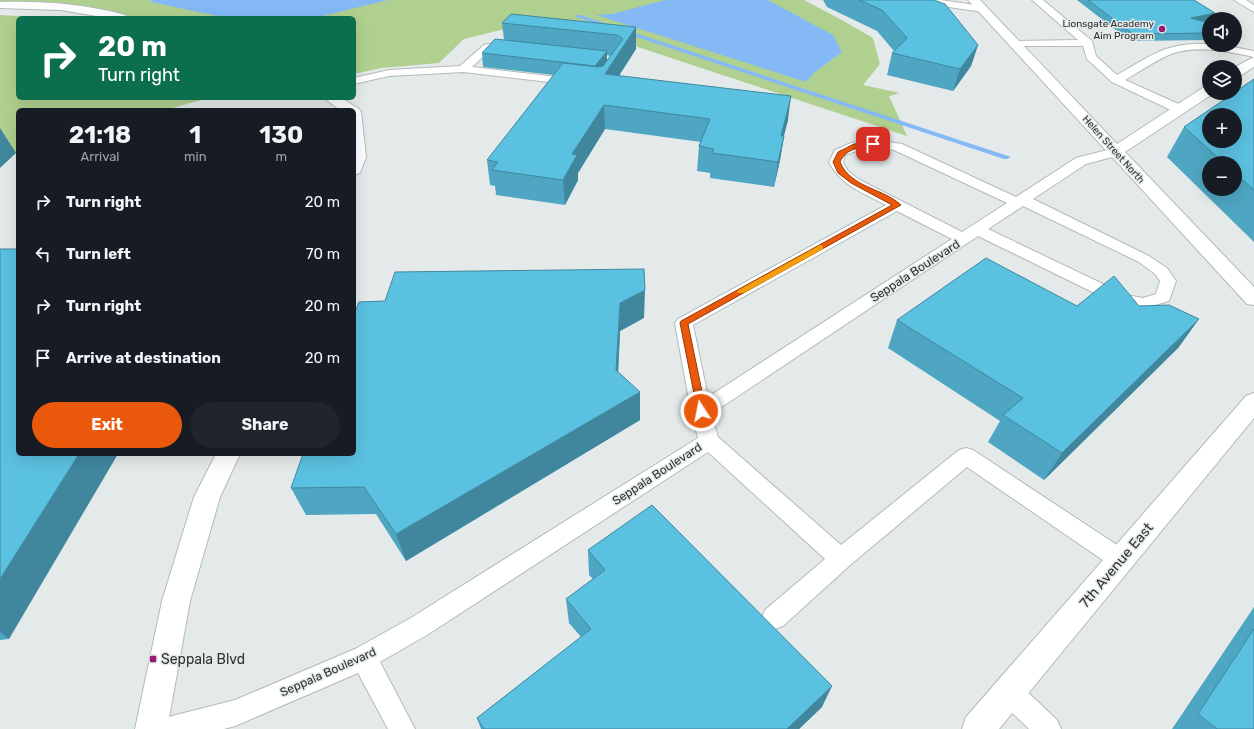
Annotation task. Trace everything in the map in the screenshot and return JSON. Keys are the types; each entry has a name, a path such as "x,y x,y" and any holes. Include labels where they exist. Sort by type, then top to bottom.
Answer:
{"street":[{"name":"Helen Street North","path":"978,4 1254,299"},
{"path":"0,5 70,7 113,16"},
{"path":"0,12 36,13 61,16"},
{"path":"1242,68 1254,60"},
{"name":"Seppala Boulevard","path":"1115,152 1202,95"},
{"path":"334,100 347,108"},
{"path":"356,134 358,157 356,164"},
{"name":"7th Avenue East","path":"978,729 1254,402"},
{"path":"151,729 176,601 208,497 227,456"}],"lane":[{"path":"921,0 978,4"},
{"path":"1037,0 1088,43 1091,57 1109,75 1129,87 1179,110"},
{"path":"1239,0 1254,9"},
{"path":"1016,44 1088,43"},
{"path":"463,69 488,47 518,50"},
{"path":"1116,80 1170,52 1185,48 1229,48 1254,54"},
{"path":"356,81 389,73 463,69 584,84"},
{"path":"873,144 898,147 1144,259 1161,271 1168,281 1163,297 1144,303 1123,300 970,234 897,205 853,182 841,172 836,162 840,153 856,146 873,144"},
{"name":"Seppala Boulevard","path":"172,729 235,713 364,658 418,627 709,441 701,411 1081,161 1115,152"},
{"path":"701,411 684,323 897,205"},
{"path":"709,441 841,559"},
{"path":"774,618 841,559 966,456 1121,560"},
{"path":"364,658 402,729"},
{"path":"1008,692 1048,729"}],"green space":[{"path":"0,0 804,0 873,38 880,64 863,85 900,93 889,96 907,136 550,18 464,39 439,63 381,68 356,74 356,16 128,16 87,6 37,2 0,3"},
{"path":"0,15 17,16 16,16 16,100 201,100 173,108 16,108 16,153 0,157"}],"water":[{"path":"151,0 388,0 322,16 218,16 151,2"},
{"path":"665,0 768,0 833,35 842,52 815,72 806,82 596,15 612,14"}],"building":[{"path":"859,0 934,0 945,4 978,45 960,69 892,53 907,38 882,10"},
{"name":"Lionsgate Academy Aim Program","path":"1088,0 1194,0 1213,12 1202,12 1202,16 1191,18 1202,21 1202,33 1133,34"},
{"path":"511,14 636,27 605,74 791,96 781,136 784,136 778,162 712,153 714,149 699,146 710,119 604,105 572,154 577,155 563,180 492,170 498,162 487,160 563,63 598,67 603,66 623,39 617,35 502,23"},
{"path":"495,39 607,51 595,66 482,53"},
{"path":"1254,79 1254,190 1242,179 1242,156 1216,156 1207,148 1242,148 1242,108 1212,108 1224,100 1242,100 1242,87"},
{"path":"1202,115 1202,143 1184,127"},
{"path":"0,249 16,249 16,456 78,456 0,579"},
{"path":"986,258 1077,306 1114,276 1139,306 1169,305 1199,319 1062,453 1003,415 1023,398 897,320"},
{"path":"644,269 645,290 620,303 616,370 640,392 396,534 364,487 291,488 302,456 356,456 356,309 359,302 385,301 395,272"},
{"path":"652,505 832,686 787,729 484,729 477,718 591,629 566,599 605,570 588,550"},
{"path":"1254,629 1254,729 1217,729 1198,714"}],"waterway":[{"path":"578,16 1007,157"}],"slow traffic":[{"path":"741,291 820,247"}],"place":[{"name":"Lionsgate Academy Aim Program","path":"1162,29"},
{"name":"Seppala Blvd","path":"153,659"}],"route":[{"path":"701,411 684,323 897,205 853,182 841,172 836,162 840,153 848,149 856,146 873,144"}]}
